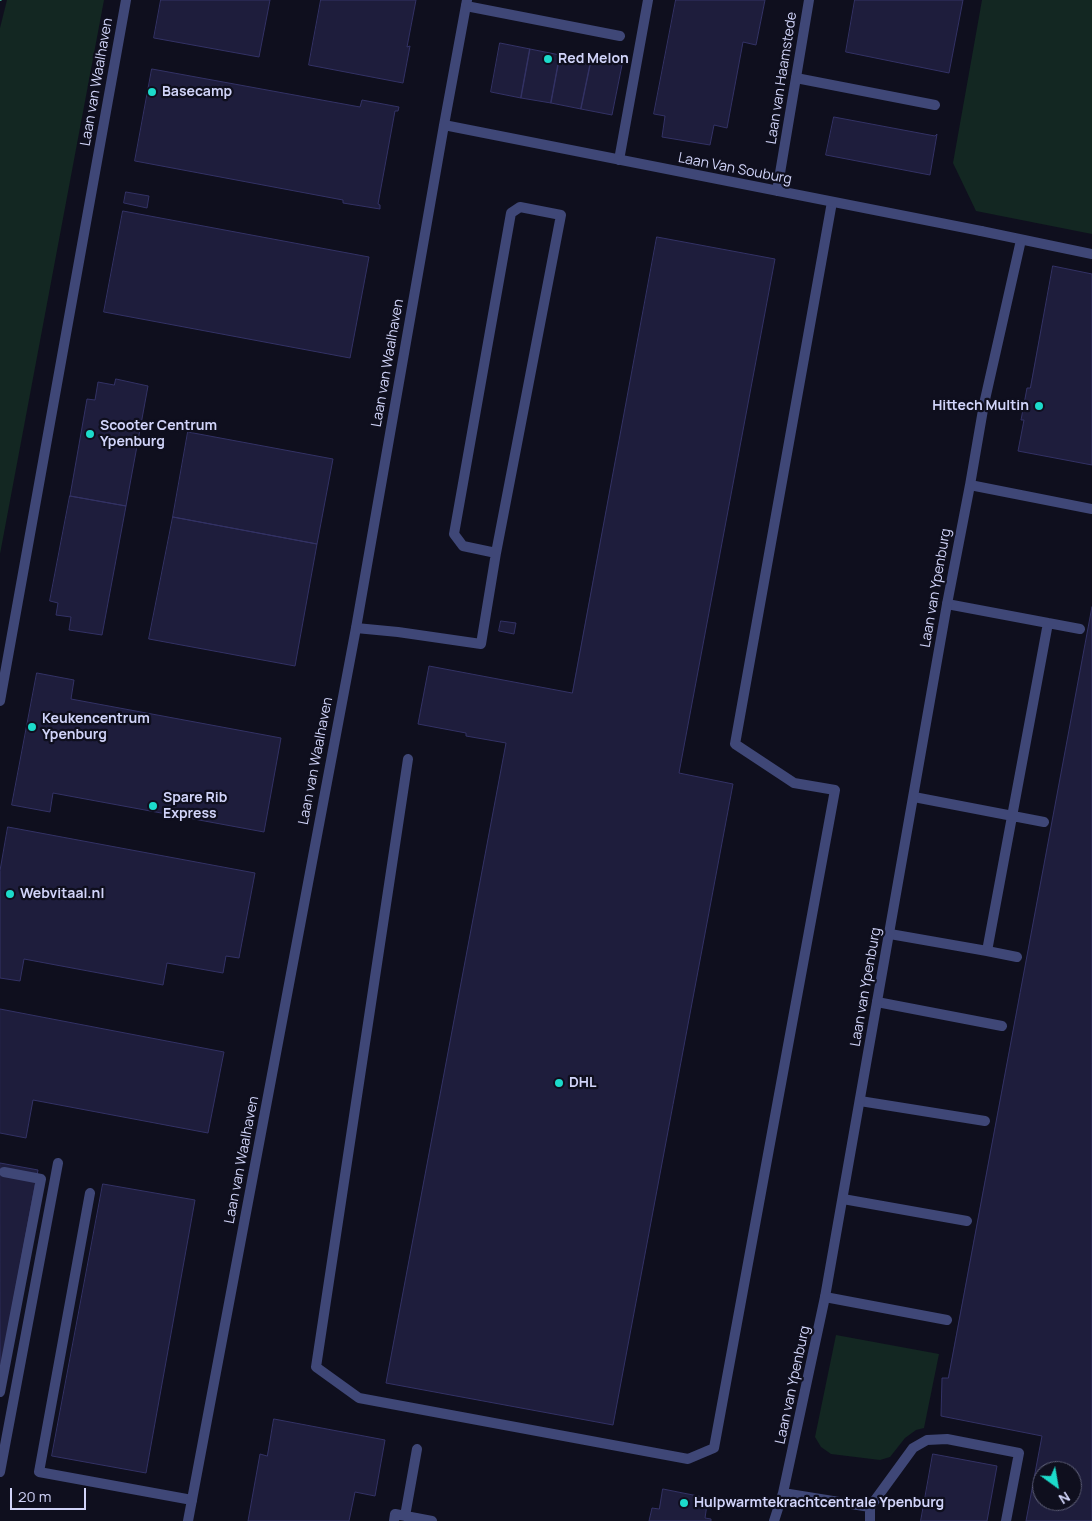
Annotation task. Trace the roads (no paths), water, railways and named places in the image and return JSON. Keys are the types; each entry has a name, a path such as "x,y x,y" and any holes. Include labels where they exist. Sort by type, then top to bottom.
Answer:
{"street":[{"name":"Laan van Waalhaven","path":"0,701 126,0"},
{"path":"619,160 648,0"},
{"name":"Laan van Haamstede","path":"777,191 809,0"},
{"name":"Laan van Waalhaven","path":"188,1521 356,628 467,3 620,36"},
{"path":"796,78 935,105"},
{"name":"Laan Van Souburg","path":"444,125 1092,254"},
{"path":"408,759 316,1367 359,1398 688,1459 714,1448 835,790 794,783 734,744 832,202"},
{"path":"356,628 481,644 496,553 561,214 520,207 511,213 454,534 463,546 496,553"},
{"name":"Laan van Ypenburg","path":"774,1521 783,1493 826,1297 947,604 984,404 1021,240"},
{"path":"970,485 1092,509"},
{"path":"947,604 1080,630"},
{"path":"987,952 1048,623"},
{"path":"914,798 1044,822"},
{"path":"890,934 1017,958"},
{"path":"877,1002 1002,1026"},
{"path":"860,1101 985,1121"},
{"path":"0,1472 58,1163"},
{"path":"0,1392 41,1179 4,1172"},
{"path":"90,1193 39,1472 192,1500"},
{"path":"843,1199 966,1221"},
{"path":"826,1297 947,1320"},
{"path":"870,1521 870,1507 912,1448 927,1440 947,1439 1019,1453 1006,1521"},
{"path":"404,1516 417,1449"},
{"path":"783,1493 870,1507"},
{"path":"394,1521 395,1514 432,1521"}],"place":[{"name":"Red Melon","path":"548,59"},
{"name":"Basecamp","path":"152,92"},
{"name":"Hittech Multin","path":"1039,406"},
{"name":"Scooter Centrum Ypenburg","path":"90,434"},
{"name":"Keukencentrum Ypenburg","path":"32,727"},
{"name":"Spare Rib Express","path":"153,806"},
{"name":"Webvitaal.nl","path":"10,894"},
{"name":"DHL","path":"559,1083"},
{"name":"Hulpwarmtekrachtcentrale Ypenburg","path":"684,1503"}]}
